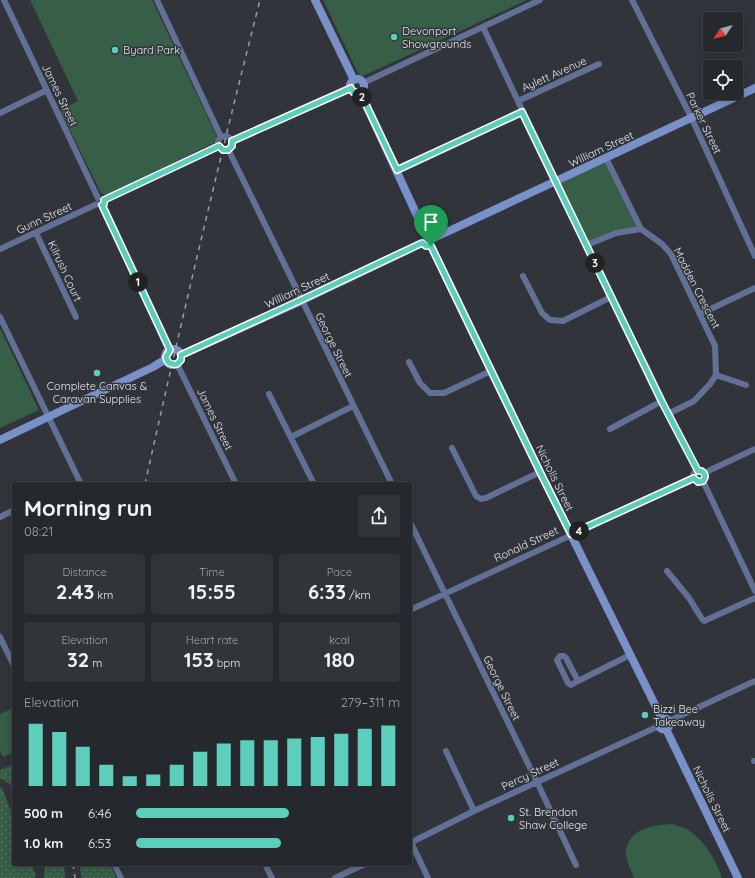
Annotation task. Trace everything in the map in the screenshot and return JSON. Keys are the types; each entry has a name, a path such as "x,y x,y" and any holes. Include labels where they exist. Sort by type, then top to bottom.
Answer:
{"street":[{"name":"James Street","path":"4,0 170,350"},
{"path":"157,0 222,137"},
{"path":"315,0 354,80"},
{"path":"363,83 540,0"},
{"name":"Parker Street","path":"632,0 692,118 755,256"},
{"path":"483,27 611,297 662,402 698,471 702,471 704,473 755,449"},
{"name":"Aylett Avenue","path":"518,101 599,64"},
{"path":"354,80 358,79 363,83"},
{"path":"354,80 351,83 351,88 353,92 360,92"},
{"path":"360,92 363,88 363,83"},
{"path":"232,141 351,88"},
{"name":"William Street","path":"432,242 755,88"},
{"path":"0,113 47,90"},
{"path":"360,92 426,235"},
{"path":"397,170 522,112"},
{"path":"228,136 232,141 232,146 223,150 219,146 218,142 222,137 228,136"},
{"name":"Gunn Street","path":"0,249 219,146"},
{"name":"George Street","path":"228,149 391,482"},
{"path":"587,245 616,233 640,229 606,158"},
{"name":"Madden Crescent","path":"640,229 662,244 671,254 715,346 716,375"},
{"name":"Kilrush Court","path":"36,233 76,317"},
{"path":"426,235 431,235 432,242 426,246 422,243 422,239 426,235"},
{"name":"Nicholls Street","path":"432,242 491,371 738,878"},
{"name":"William Street","path":"181,355 422,243"},
{"path":"523,276 542,313 550,320 563,321 611,297"},
{"path":"700,314 755,288"},
{"path":"0,317 80,482"},
{"path":"175,349 181,355 181,360 177,364 169,363 166,359 166,354 170,350 175,349"},
{"path":"0,440 153,367 166,359"},
{"path":"409,362 420,383 430,393 444,393 491,371"},
{"name":"James Street","path":"177,364 235,482"},
{"path":"668,414 694,401 710,384 716,375 746,385"},
{"path":"269,394 313,482"},
{"path":"610,429 662,402"},
{"path":"291,437 353,406"},
{"path":"452,448 476,496 481,499 540,472"},
{"path":"698,471 694,473 694,478 698,482 703,481"},
{"path":"704,473 705,477 703,481 755,591"},
{"name":"Ronald Street","path":"412,609 694,478"},
{"path":"0,517 12,511"},
{"name":"George Street","path":"412,526 576,865"},
{"path":"667,571 689,598 704,621 755,598"},
{"path":"0,637 12,662"},
{"path":"578,681 630,655"},
{"name":"Percy Street","path":"412,841 755,681"},
{"path":"446,751 474,811"},
{"path":"412,846 428,878"},
{"path":"115,866 121,878"},
{"path":"266,866 272,878"},
{"path":"335,878 361,866"}],"green space":[{"name":"Byard Park","path":"30,0 152,0 217,137 216,142 107,195 101,193 60,110 78,101"},
{"name":"Devonport Showgrounds","path":"323,0 527,0 363,76 359,75"},
{"path":"606,158 641,229 616,233 587,245 556,182"},
{"path":"0,328 39,410 0,428"},
{"path":"11,709 12,711 12,753 3,757 0,751 0,714"},
{"path":"12,765 12,790 10,784 0,778 0,770"},
{"path":"0,787 2,788 12,815 12,866 32,866 36,875 35,878 0,878"},
{"path":"672,824 687,829 699,839 713,857 722,878 634,878 626,857 628,843 632,837 644,829 658,825"},
{"path":"45,866 64,866 65,878 44,878"},
{"path":"79,866 111,866 116,878 82,878"}],"railway":[{"path":"145,482 172,363 260,0"},
{"path":"73,866 75,878"}],"place":[{"name":"Devonport Showgrounds","path":"394,37"},
{"name":"Byard Park","path":"115,50"},
{"name":"Complete Canvas & Caravan Supplies","path":"97,373"},
{"name":"Bizzi Bee Takeaway","path":"645,715"},
{"name":"St. Brendon Shaw College","path":"511,818"}],"route":[{"path":"351,88 353,92 360,92 397,170 522,112 662,402 698,471 700,470 704,473 704,480 698,482 695,481 694,478 571,534 431,246 428,247 422,243 181,355 181,360 178,363 172,364 166,359 166,354 170,350 102,205 104,204 104,200 219,146 223,150 228,150 232,146 232,141 351,88"}]}
